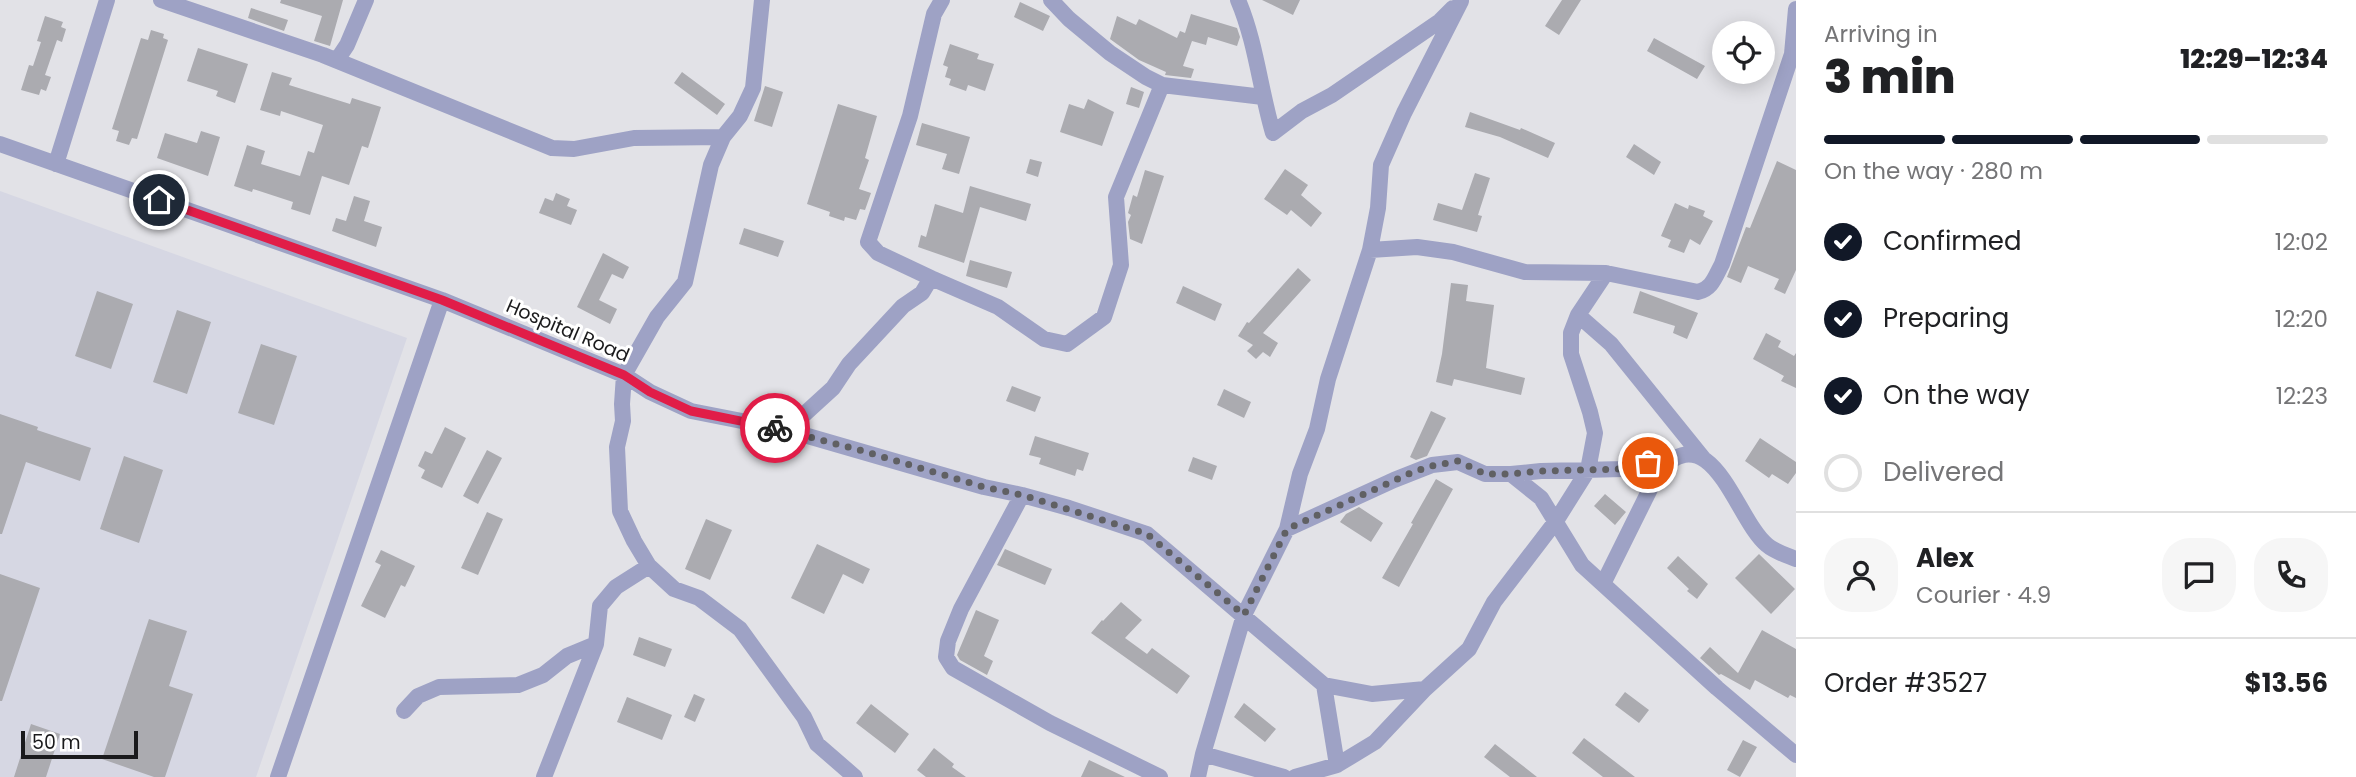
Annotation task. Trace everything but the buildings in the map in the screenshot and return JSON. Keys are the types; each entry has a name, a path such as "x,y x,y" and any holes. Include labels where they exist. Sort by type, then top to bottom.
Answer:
{"street":[{"path":"56,164 107,0"},
{"path":"161,0 337,60 552,148 574,149 634,138 723,137"},
{"path":"337,60 347,45 366,0"},
{"path":"762,0 753,88 740,116 723,137 710,165 685,282 657,317 624,375 623,421 617,447 620,511 649,566 674,589 699,598 740,629 804,717 817,744 855,777"},
{"path":"942,0 934,14 909,116 868,242 878,253 998,307 1044,339 1067,344 1104,317 1121,265 1116,197 1162,85"},
{"path":"1051,0 1069,19 1110,53 1146,78 1162,85 1263,97"},
{"path":"1238,0 1250,31 1272,133 1440,20 1461,1"},
{"path":"1198,777 1244,615 1287,529 1300,474 1317,429 1328,379 1370,250 1378,208 1381,165 1404,113 1461,1"},
{"path":"1370,250 1417,247 1453,252 1525,272 1606,273 1698,292 1706,290 1721,264 1792,54 1796,9"},
{"name":"Hospital Road","path":"0,144 442,300 624,375 650,392 691,411 787,430 984,487 1022,495 1147,534 1324,685"},
{"path":"1296,777 1337,765 1375,743 1425,689 1469,649 1494,601 1556,522 1588,470 1595,433 1571,354 1571,333 1578,315 1606,273"},
{"path":"787,430 833,388 849,364 903,306 922,293 931,278"},
{"path":"278,777 442,300"},
{"path":"1578,315 1612,344 1704,460 1722,476 1754,530 1766,544 1796,559"},
{"path":"1287,529 1394,480 1432,466 1458,461 1485,474 1511,474 1623,469 1689,453 1704,460"},
{"path":"1603,584 1660,471 1672,457"},
{"path":"1511,474 1541,498 1582,565 1706,679 1796,755"},
{"path":"1022,495 961,609 948,640 946,657 953,668 1050,723 1160,777"},
{"path":"544,777 596,644 600,606 615,587 649,566"},
{"path":"404,711 418,696 439,687 518,685 543,675 566,656 596,644"},
{"path":"1337,765 1324,685 1372,694 1425,689"},
{"path":"1203,754 1284,777"}],"shaded area":[{"path":"0,191 407,338 256,777 0,777"}],"way so far":[{"path":"775,428 1069,508 1147,534 1244,615 1287,529 1413,472 1458,461 1485,474 1623,469 1648,463"}],"route":[{"path":"159,200 442,300 624,375 650,392 691,411 775,428"}]}
